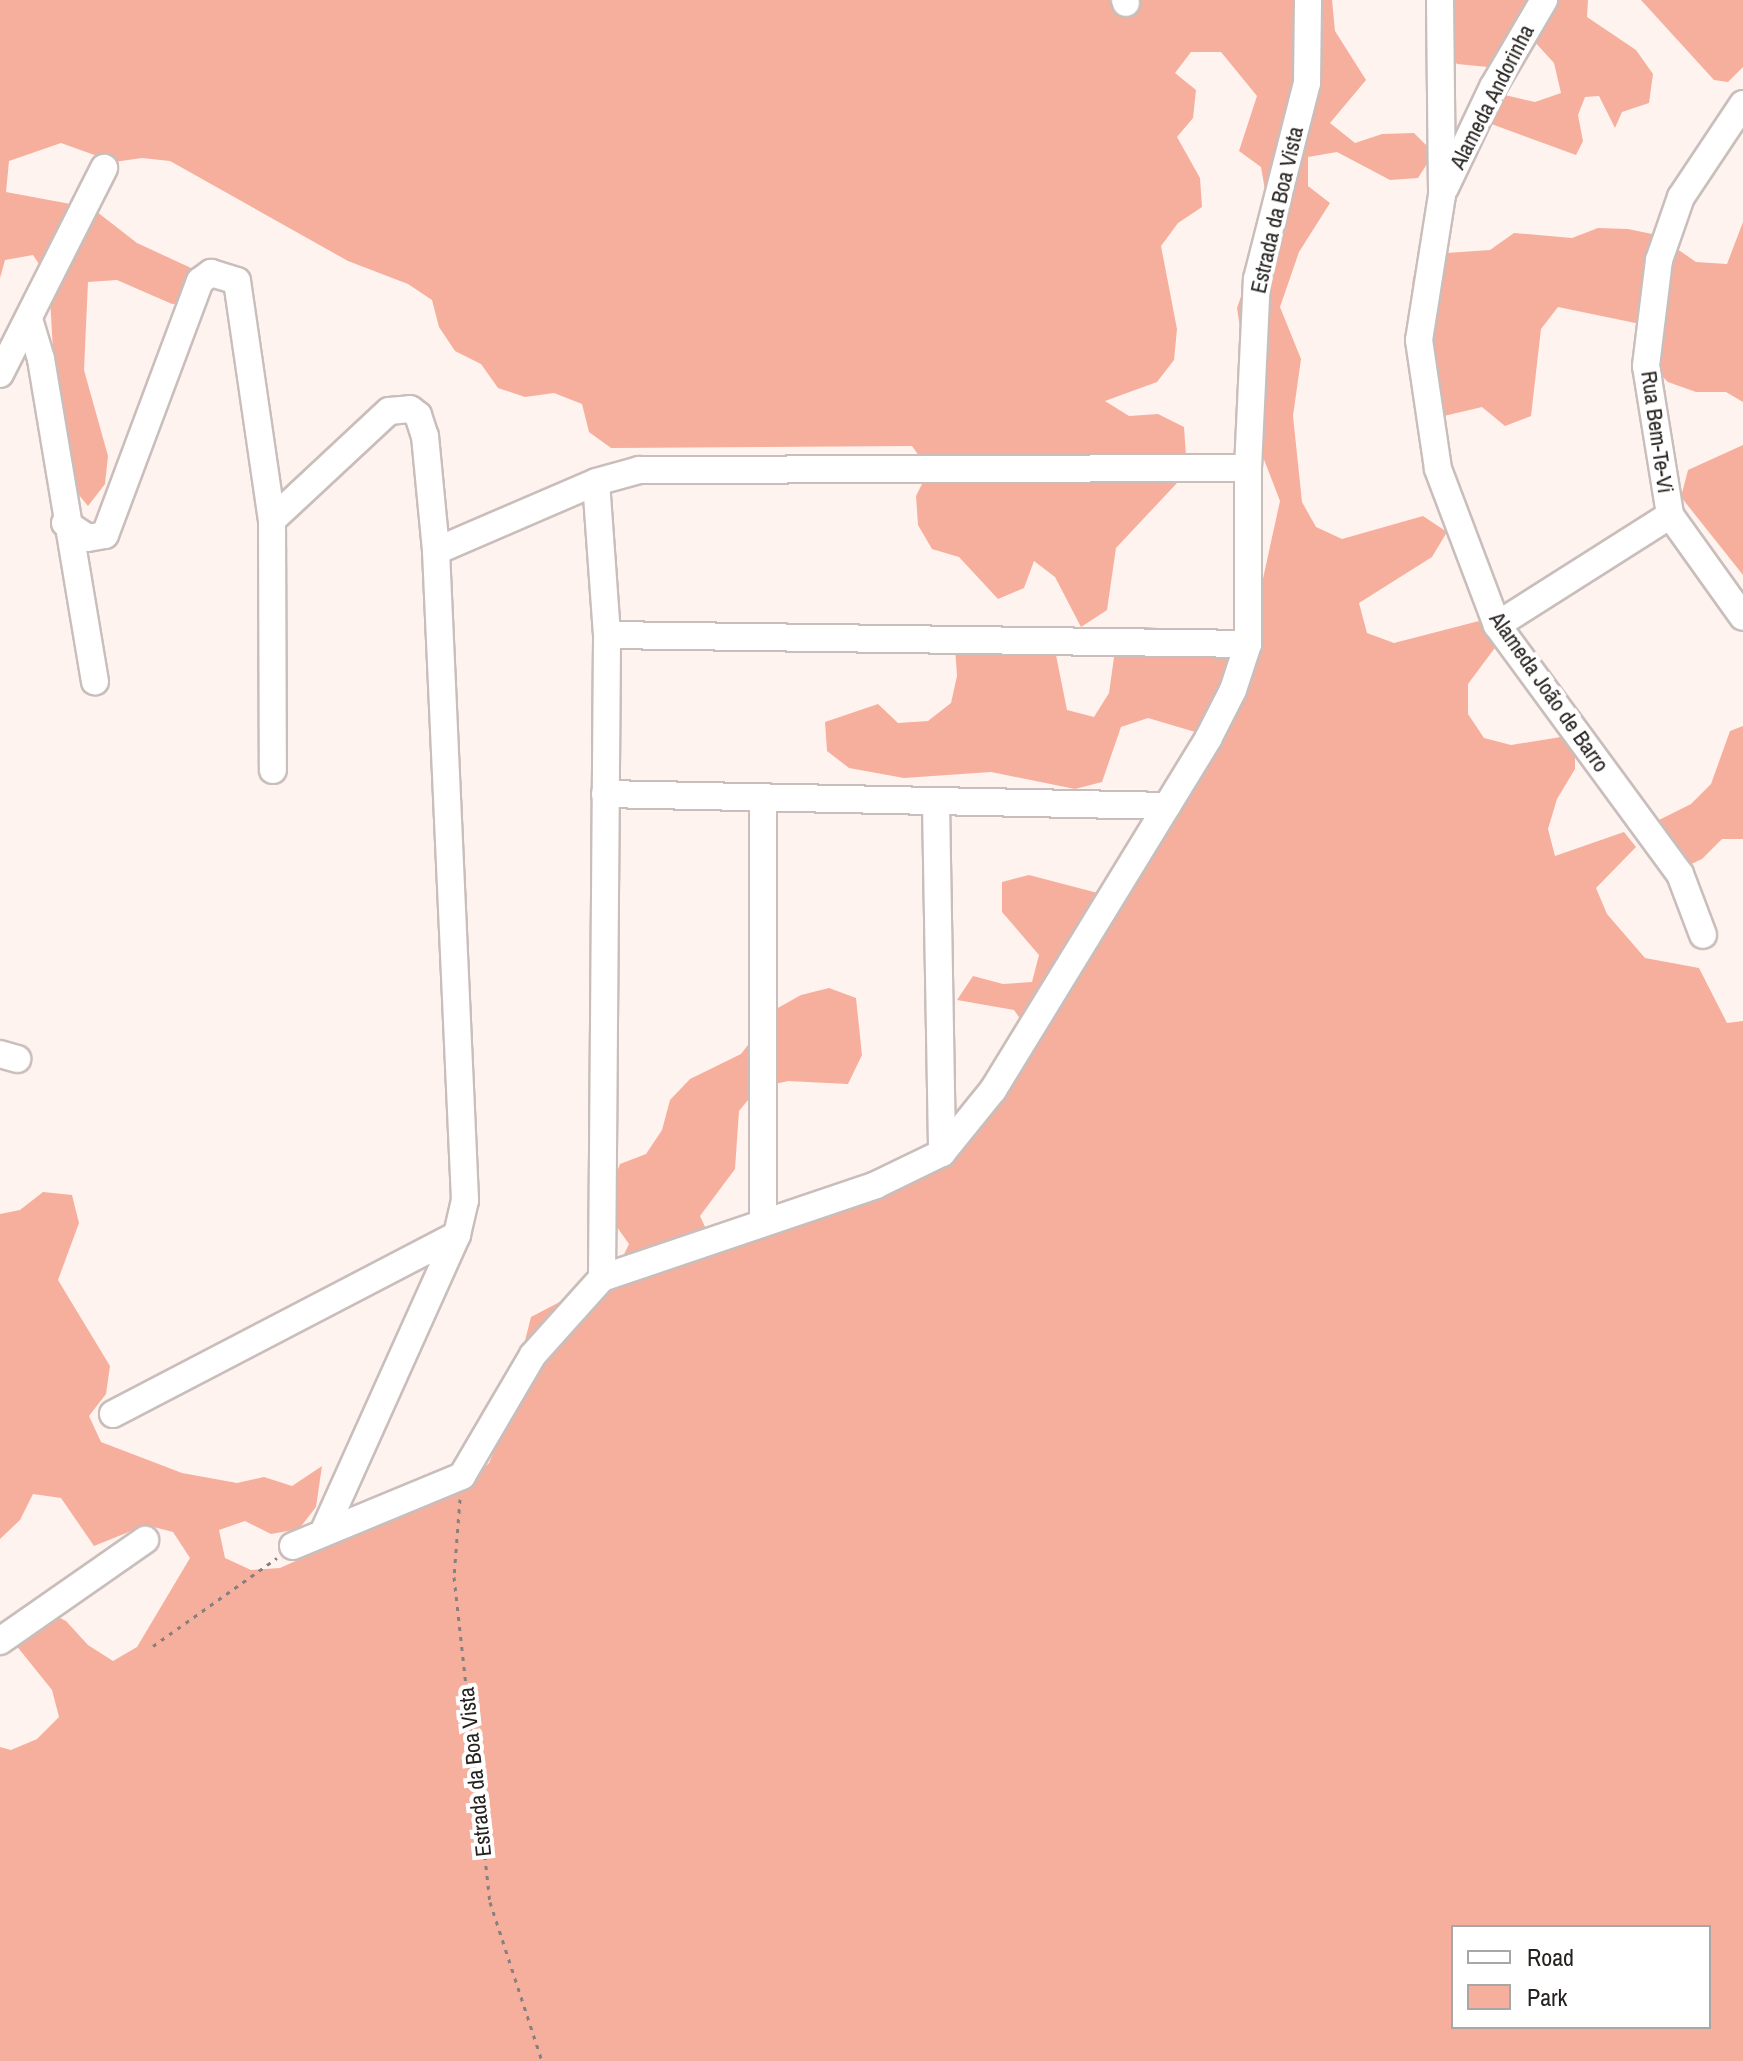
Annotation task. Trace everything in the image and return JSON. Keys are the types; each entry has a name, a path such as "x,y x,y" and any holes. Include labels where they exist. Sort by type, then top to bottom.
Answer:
{"street":[{"name":"Estrada da Boa Vista","path":"942,1153 993,1090 1167,806 1233,690 1248,644 1248,468 1257,279 1307,83 1308,0"},
{"path":"1440,0 1442,195"},
{"name":"Alameda Andorinha","path":"1442,195 1493,87 1544,0"},
{"name":"Rua Bem-Te-Vi","path":"1743,104 1681,197 1659,260 1650,308 1649,407 1670,515 1743,617"},
{"path":"0,374 104,168"},
{"name":"Alameda João de Barro","path":"1442,195 1419,340 1424,397 1454,521 1497,625 1680,874 1703,935"},
{"path":"65,523 88,538 105,535 200,281 211,273 237,281 242,296 272,520 273,770"},
{"path":"29,319 41,359 65,523 95,682"},
{"path":"272,520 389,411 410,409 425,436 436,551 467,1172 457,1235 325,1529"},
{"path":"436,551 596,482 672,467 1248,468"},
{"path":"596,482 607,635 602,1278"},
{"path":"1497,625 1670,515"},
{"path":"607,635 1248,644"},
{"path":"605,794 1167,806"},
{"path":"763,797 763,1221"},
{"path":"293,1546 325,1529 462,1476 533,1355 602,1278 876,1185 942,1153 936,803"},
{"path":"113,1414 457,1235"},
{"path":"0,1641 145,1540"}],"path":[{"name":"Estrada da Boa Vista","path":"462,1476 454,1577 490,1902 542,2061"},
{"path":"153,1646 293,1546"}],"green space":[{"path":"0,0 1332,0 1335,31 1366,80 1330,123 1355,143 1382,134 1414,133 1434,153 1418,178 1390,180 1337,152 1308,157 1308,186 1330,203 1299,252 1280,307 1301,359 1293,416 1302,502 1316,527 1342,539 1423,516 1447,532 1432,557 1359,603 1367,633 1394,643 1479,621 1503,637 1468,684 1468,714 1484,738 1511,745 1567,736 1575,742 1575,769 1557,799 1548,829 1555,856 1624,832 1636,847 1596,888 1607,914 1645,958 1699,968 1727,1023 1743,1021 1743,2061 0,2061 0,1747 11,1750 37,1739 59,1717 52,1690 15,1644 13,1615 40,1608 66,1621 88,1645 113,1661 137,1647 190,1558 173,1532 146,1525 94,1546 61,1498 33,1494 20,1520 0,1539 0,1214 20,1210 43,1192 72,1195 79,1223 58,1280 110,1366 106,1394 89,1416 101,1442 182,1473 237,1483 264,1477 292,1486 322,1466 316,1507 299,1529 271,1534 245,1521 219,1530 225,1558 251,1570 280,1568 469,1483 489,1463 501,1435 531,1317 615,1273 629,1244 612,1220 610,1191 620,1164 646,1154 662,1130 670,1100 690,1079 741,1054 776,1009 801,995 829,988 856,998 862,1055 848,1084 788,1081 758,1088 739,1111 735,1169 700,1216 713,1244 900,1177 1031,1034 1014,1010 957,1000 973,976 1003,984 1032,982 1039,955 1002,912 1002,882 1029,875 1113,897 1156,849 1193,786 1202,734 1148,718 1121,727 1102,782 1075,789 991,772 904,778 849,768 827,751 825,722 878,704 898,723 928,721 951,703 957,676 955,647 978,625 1033,636 1056,655 1067,710 1094,717 1109,693 1117,636 1146,627 1232,634 1255,615 1280,501 1258,444 1237,308 1256,253 1256,223 1266,196 1261,167 1239,151 1257,96 1221,52 1191,52 1175,73 1196,90 1193,118 1177,137 1200,178 1202,207 1178,223 1161,246 1177,329 1174,360 1157,382 1105,401 1129,416 1158,414 1184,427 1186,456 1177,483 1116,548 1107,610 1081,627 1055,577 1034,561 1024,588 998,599 959,557 932,549 918,525 916,496 929,470 912,446 611,448 589,432 582,404 554,393 525,397 498,388 481,364 455,351 439,327 432,300 408,284 348,261 170,161 142,158 114,162 61,143 9,161 6,192 92,208 137,243 217,280 201,302 172,304 117,280 88,282 84,370 108,456 105,484 88,506 69,483 54,370 49,279 33,255 5,260 0,278"},
{"path":"1429,0 1588,0 1587,17 1636,50 1653,74 1649,103 1622,112 1615,128 1599,96 1585,97 1578,115 1583,141 1576,155 1467,115 1479,89 1535,102 1561,93 1554,63 1533,40 1504,43 1488,67 1457,64 1438,41"},
{"path":"1641,0 1743,0 1743,67 1728,82 1714,80"},
{"path":"1743,222 1743,402 1726,392 1696,392 1668,382 1658,372 1645,325 1558,307 1541,329 1531,416 1505,426 1482,407 1427,420 1413,395 1410,308 1413,277 1432,254 1490,250 1514,233 1572,238 1598,228 1628,229 1657,235 1696,262 1727,264"},
{"path":"1743,445 1743,575 1681,497 1688,470"},
{"path":"1743,726 1743,839 1722,839 1702,859 1676,871 1656,851 1659,820 1691,804 1711,784 1730,731"}]}
